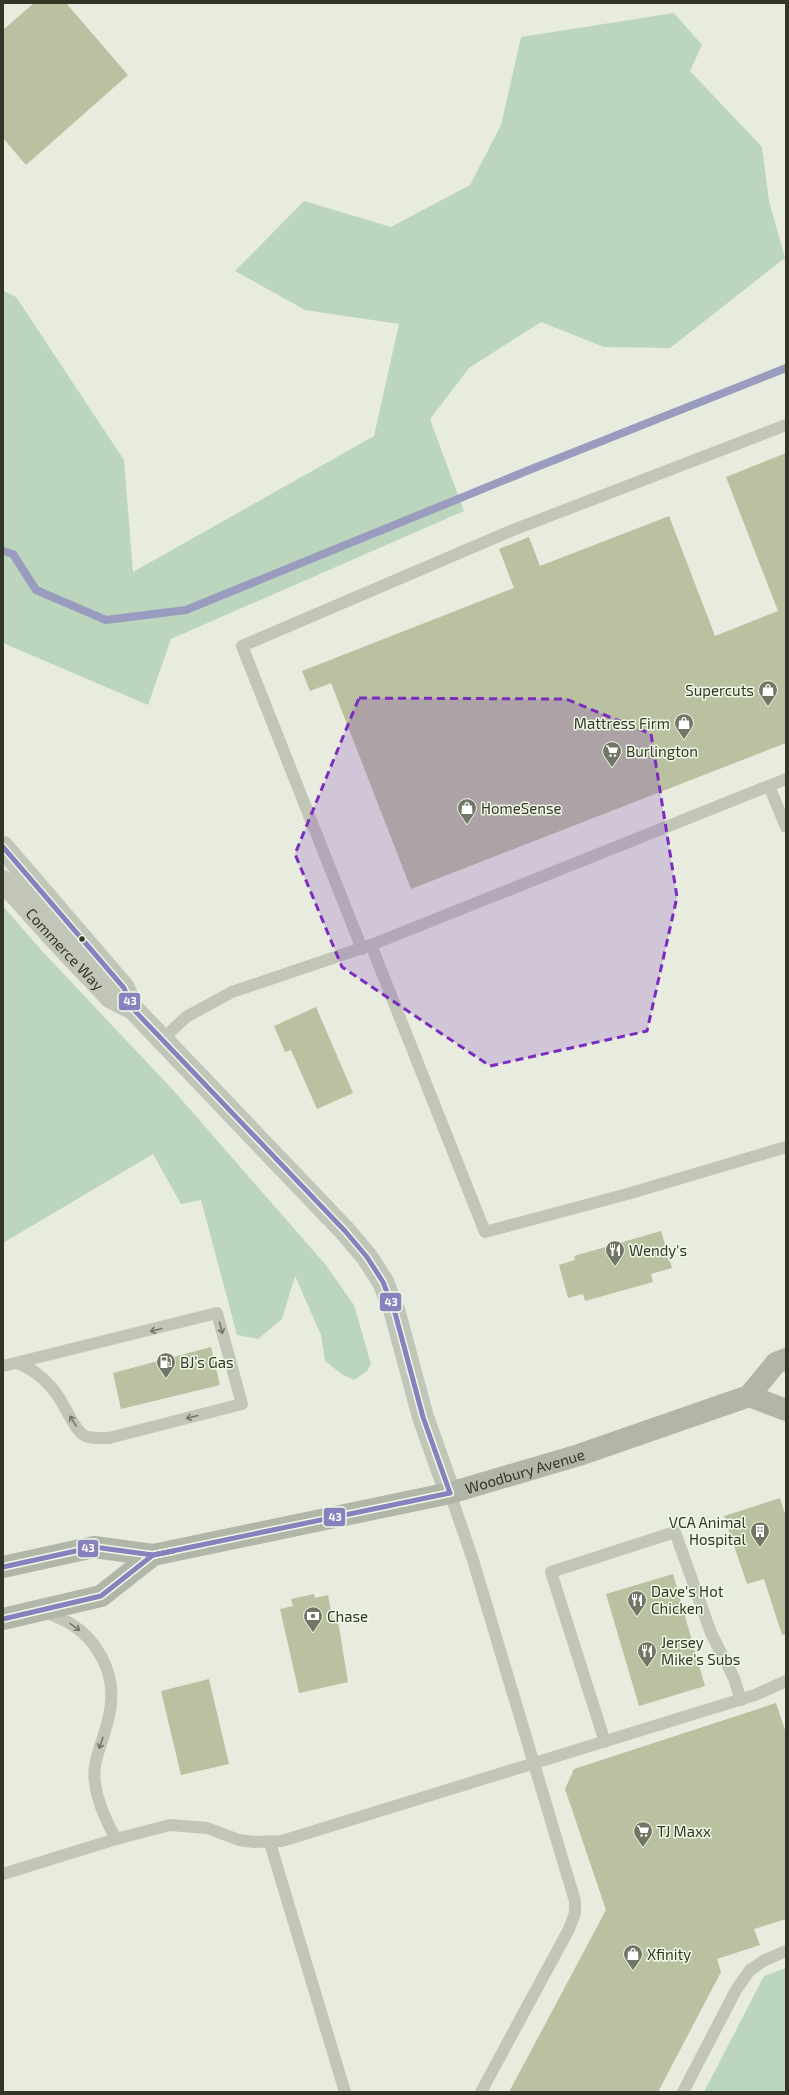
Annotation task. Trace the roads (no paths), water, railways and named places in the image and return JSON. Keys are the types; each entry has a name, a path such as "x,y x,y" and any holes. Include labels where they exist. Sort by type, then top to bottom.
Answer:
{"main road":[{"path":"786,1359 776,1363 749,1396 786,1410"},
{"name":"Woodbury Avenue","path":"3,1567 94,1547 153,1555 450,1493 579,1455 749,1396"},
{"name":"Woodbury Avenue","path":"3,1619 101,1596 153,1555"}],"street":[{"name":"Commerce Way","path":"3,847 124,988 133,1009 345,1231 367,1257 383,1282 395,1313 423,1417 450,1493"},
{"name":"Commerce Way","path":"3,881 111,998 133,1009"}],"lane":[{"path":"786,425 513,530 242,646 485,1232 631,1193 786,1146"},
{"path":"162,1040 186,1017 232,992 367,947 786,779"},
{"path":"770,786 786,827"},
{"path":"3,1366 194,1320 217,1313 242,1404 109,1438 96,1438 82,1435 54,1390 32,1369 17,1363"},
{"path":"450,1493 473,1560 575,1901 575,1913 569,1928 481,2092"},
{"path":"605,1742 551,1572 674,1532 711,1633 734,1678 741,1700"},
{"path":"40,1610 70,1623 84,1634 94,1645 110,1681 112,1701 96,1757 94,1781 105,1820 116,1839"},
{"path":"3,1874 162,1826 188,1825 207,1828 239,1840 270,1843 310,1834 741,1700 785,1684"},
{"path":"270,1843 345,2092"},
{"path":"683,2092 736,1990 750,1970 766,1960 786,1951"}],"waterway":[{"path":"3,551 13,554 36,590 106,620 186,610 529,470 786,368"}],"place":[{"name":"Supercuts","path":"768,707"},
{"name":"Mattress Firm","path":"684,740"},
{"name":"Burlington","path":"612,768"},
{"name":"HomeSense","path":"467,825"},
{"name":"Wendy's","path":"615,1267"},
{"name":"BJ’s Gas","path":"166,1379"},
{"name":"VCA Animal Hospital","path":"760,1548"},
{"name":"Dave's Hot Chicken","path":"637,1617"},
{"name":"Chase","path":"313,1633"},
{"name":"Jersey Mike's Subs","path":"647,1668"},
{"name":"TJ Maxx","path":"643,1848"},
{"name":"Xfinity","path":"633,1971"}]}
